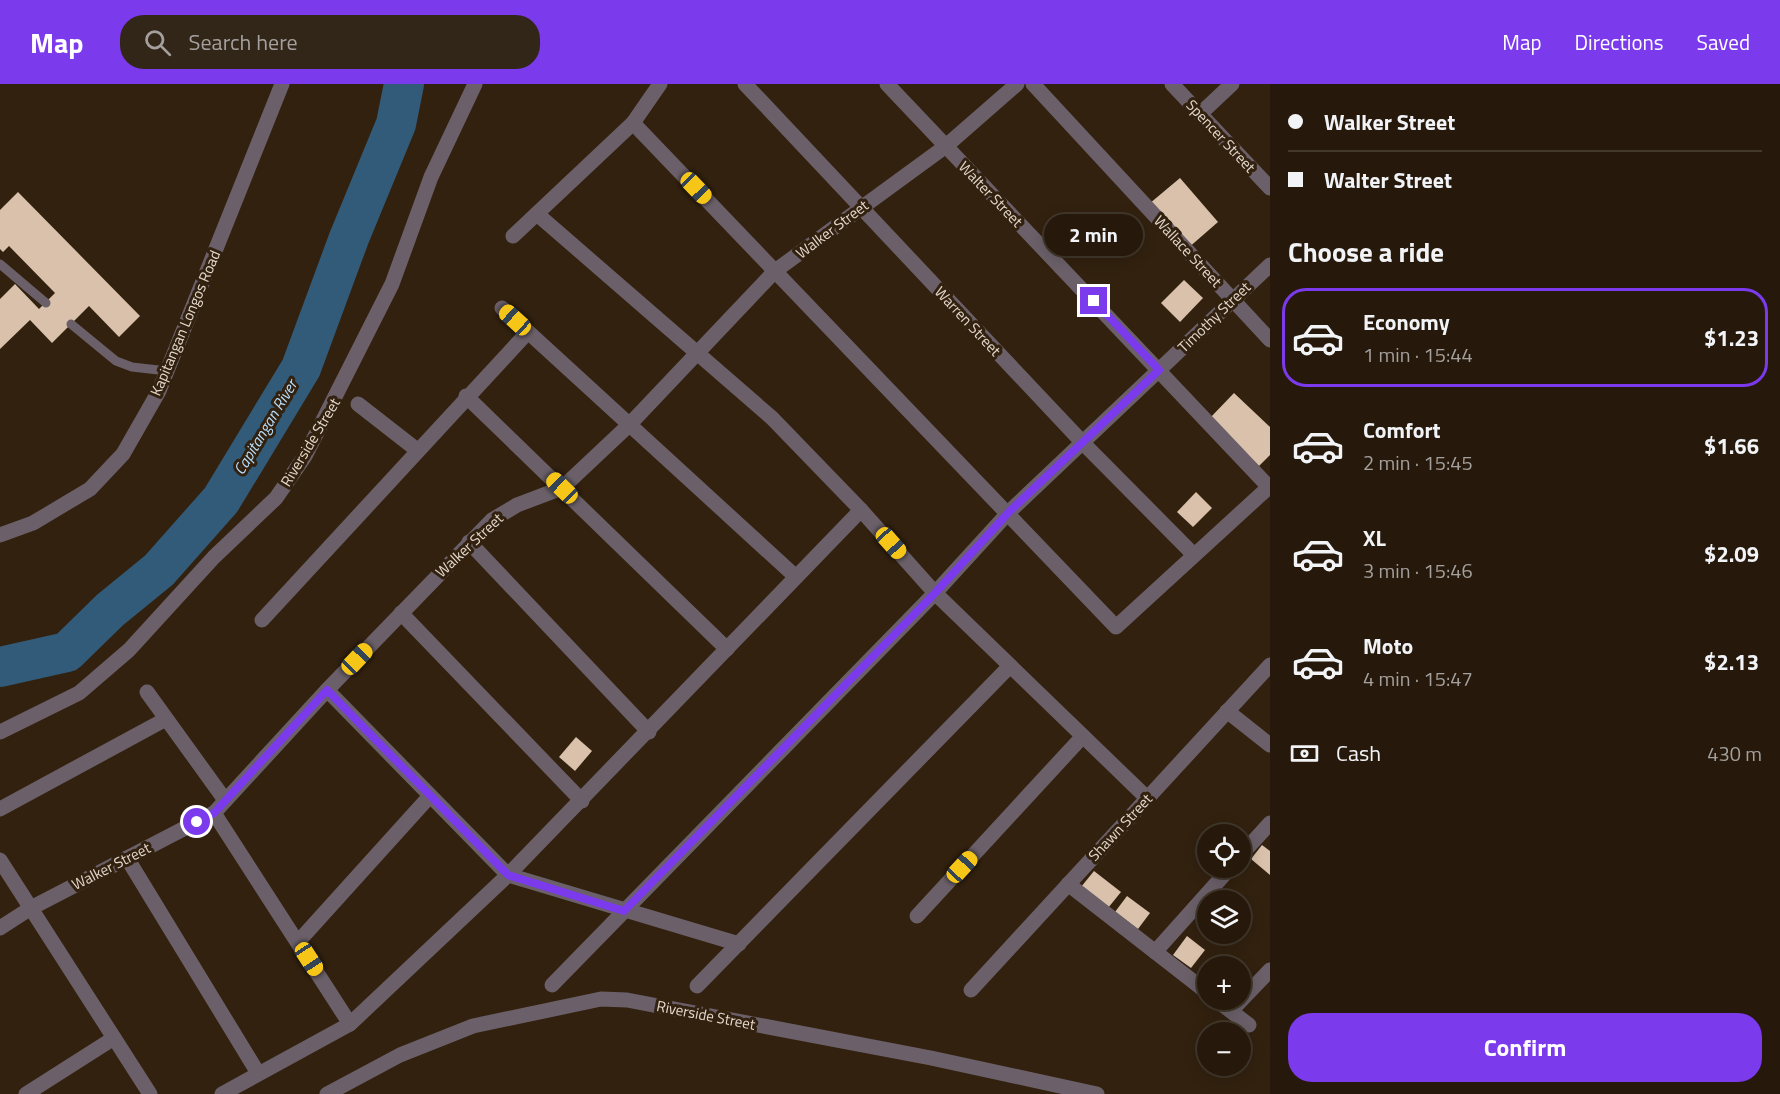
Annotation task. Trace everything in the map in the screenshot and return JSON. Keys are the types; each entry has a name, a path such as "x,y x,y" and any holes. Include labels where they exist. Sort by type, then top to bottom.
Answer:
{"street":[{"name":"Kapitangan Longos Road","path":"0,535 33,522 90,489 123,454 159,391 282,84"},
{"name":"Riverside Street","path":"0,732 80,693 129,650 214,556 276,498 305,456 387,295 431,177 475,84"},
{"path":"513,236 633,123 660,84"},
{"name":"Warren Street","path":"745,84 1083,443 1194,555"},
{"name":"Walter Street","path":"887,84 1270,486"},
{"name":"Walker Street","path":"0,928 31,908 214,813 327,690 469,542 502,513 562,488 629,425 775,271 946,146 1017,84"},
{"name":"Wallace Street","path":"1033,84 1270,340"},
{"name":"Spencer Street","path":"1172,84 1270,188"},
{"path":"1200,114 1232,84"},
{"path":"633,123 1009,512 1116,627 1270,486"},
{"path":"537,214 772,418 861,510 935,593 1147,798"},
{"name":"Timothy Street","path":"552,985 935,593 1009,512 1270,265"},
{"path":"502,308 796,577"},
{"path":"262,620 466,396 528,332"},
{"path":"466,396 727,649"},
{"path":"358,404 417,450"},
{"path":"222,1094 350,1024 508,875 582,801 861,510"},
{"path":"469,542 649,732"},
{"path":"401,613 582,801"},
{"name":"Shawn Street","path":"971,990 1270,665"},
{"path":"697,986 1010,666"},
{"path":"327,690 508,875 738,944"},
{"path":"147,692 225,800"},
{"path":"1227,711 1270,745"},
{"path":"0,808 166,719"},
{"path":"917,916 1083,736"},
{"path":"298,942 429,796"},
{"path":"214,813 350,1024"},
{"path":"1251,844 1270,823"},
{"path":"127,858 258,1073"},
{"path":"0,860 150,1094"},
{"path":"1155,952 1221,878"},
{"path":"1068,884 1197,984"},
{"path":"1245,1022 1231,1011 1270,970"},
{"name":"Riverside Street","path":"327,1094 400,1055 473,1026 601,999 627,1000 920,1056 1097,1094"},
{"path":"26,1094 114,1038"}],"lane":[{"path":"0,264 46,303"},
{"path":"71,324 116,361 132,367 167,371"}],"building":[{"path":"1180,178 1218,222 1187,249 1149,204"},
{"path":"18,192 140,316 119,337 89,306 52,343 30,320 0,349 0,299 15,284 39,309 55,293 9,246 3,252 0,249 0,210"},
{"path":"1184,280 1203,298 1180,322 1161,303"},
{"path":"1234,393 1270,427 1270,455 1259,466 1209,419"},
{"path":"1196,492 1212,508 1193,527 1177,512"},
{"path":"576,737 592,751 575,771 559,757"},
{"path":"1262,845 1270,851 1270,875 1251,859"},
{"path":"1094,871 1121,892 1108,908 1081,887"},
{"path":"1127,896 1150,913 1138,929 1115,912"},
{"path":"1187,936 1205,950 1200,956 1197,956 1197,960 1191,968 1173,955"}],"waterway":[{"name":"Capitangan River","path":"0,667 67,652 110,610 159,570 221,500 301,368 349,238 396,124 404,84"}],"route":[{"path":"197,822 214,813 327,690 508,875 624,911 935,593 1009,512 1159,370 1094,301"}]}
